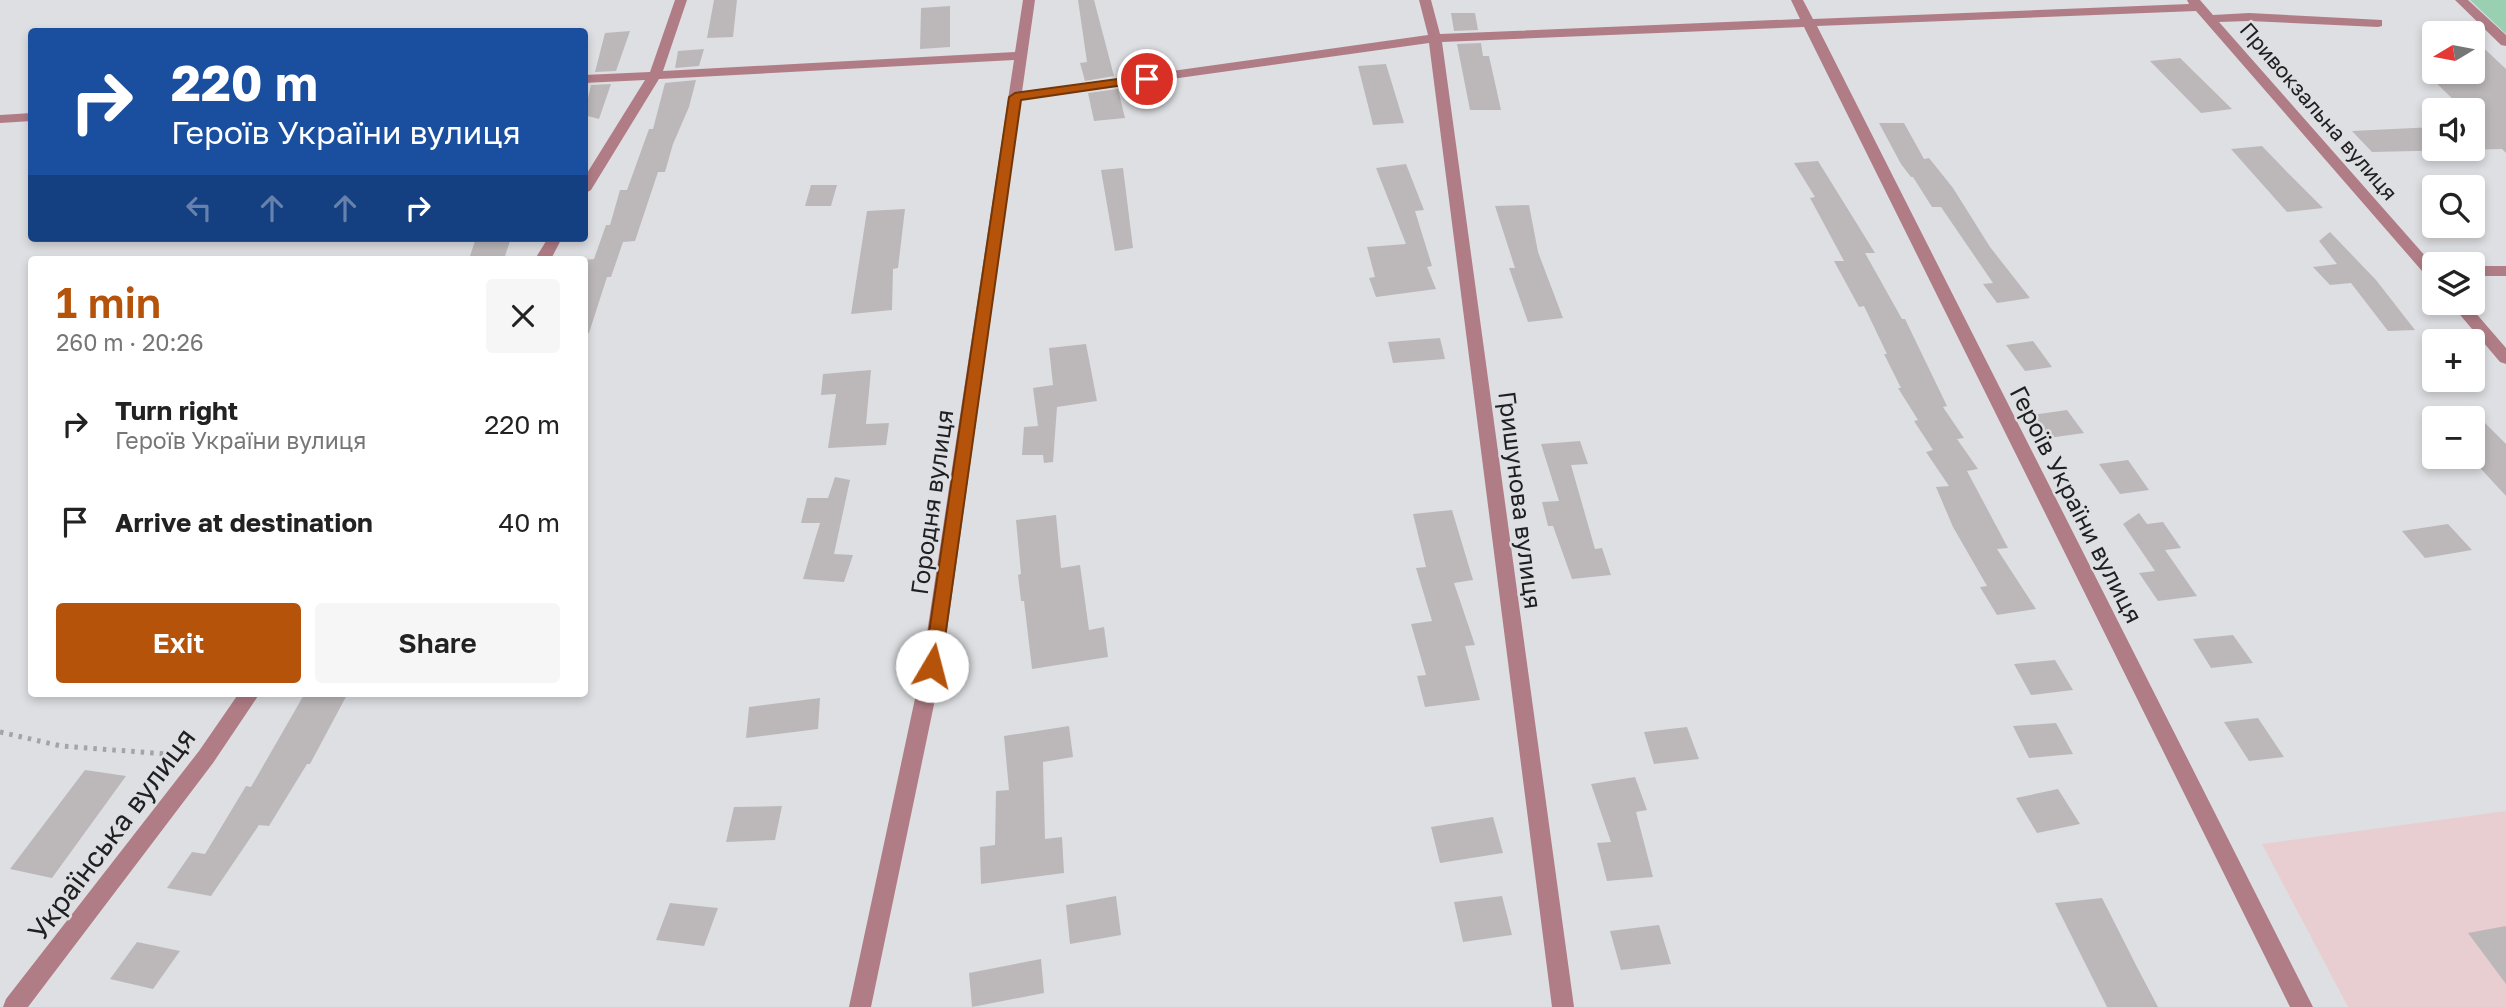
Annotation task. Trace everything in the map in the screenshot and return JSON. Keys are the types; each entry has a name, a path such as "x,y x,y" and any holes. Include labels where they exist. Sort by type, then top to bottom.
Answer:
{"street":[{"path":"588,184 656,74 681,0"},
{"name":"Городня вулиця","path":"860,1007 932,666 1029,0"},
{"name":"Гришунова вулиця","path":"1425,0 1435,38 1563,1007"},
{"name":"Героїв України вулиця","path":"1797,0 2302,1007"},
{"path":"2461,0 2506,42"},
{"name":"Привокзальна вулиця","path":"1809,22 2195,3 2422,260"},
{"path":"2211,19 2249,17 2378,23"},
{"path":"1015,97 1435,38 1809,22"},
{"path":"588,79 1021,56"},
{"path":"0,119 28,117"},
{"path":"2485,271 2506,271"},
{"path":"2468,315 2506,358"},
{"name":"Українська вулиця","path":"14,1007 206,757 247,697"}],"path":[{"path":"0,733 61,746 206,757"}],"shaded area":[{"path":"2506,811 2506,1007 2348,1007 2262,844"}],"green space":[{"path":"2470,0 2506,0 2506,34"}],"building":[{"path":"714,0 737,0 733,37 707,38"},
{"path":"1078,0 1094,0 1114,76 1085,81 1080,63 1087,62"},
{"path":"950,6 950,47 920,49 921,8"},
{"path":"1451,13 1475,13 1478,30 1454,31"},
{"path":"630,31 616,71 595,72 605,33"},
{"path":"1481,43 1483,56 1489,56 1501,110 1470,110 1457,44"},
{"path":"704,49 699,66 675,68 678,51"},
{"path":"2485,49 2506,69 2506,153 2502,149 2485,149 2485,98 2452,98 2437,84 2485,84"},
{"path":"2180,58 2232,109 2201,113 2150,61"},
{"path":"1386,64 1404,123 1373,125 1358,66"},
{"path":"696,80 665,172 658,172 635,241 623,242 611,277 607,277 588,333 588,260 594,259 606,225 610,225 620,190 627,190 649,129 653,129 665,83"},
{"path":"611,84 599,119 588,116 591,85"},
{"path":"1118,89 1125,118 1094,121 1088,93"},
{"path":"1879,123 1904,123 1924,159 1929,158 1953,188 1990,247 2030,298 1997,303 1983,284 1993,283 1941,207 1932,207 1913,177 1901,164"},
{"path":"2422,128 2422,151 2372,152 2352,131"},
{"path":"2262,146 2323,208 2287,212 2231,149"},
{"path":"1818,161 1875,253 1865,253 1902,319 1905,319 1947,406 1943,407 1964,438 1957,439 1978,469 1967,471 2008,548 1997,549 2036,609 1997,615 1980,587 1987,586 1953,527 1936,487 1949,486 1926,452 1933,450 1914,421 1918,420 1898,388 1901,388 1864,306 1859,307 1834,261 1844,261 1810,198 1815,197 1794,163"},
{"path":"1406,164 1424,210 1415,211 1432,266 1427,267 1436,289 1376,297 1369,278 1375,277 1367,247 1406,244 1376,168"},
{"path":"1123,168 1133,248 1115,251 1101,170"},
{"path":"811,185 837,185 831,206 805,206"},
{"path":"1529,205 1538,252 1563,318 1528,322 1509,268 1515,268 1495,206"},
{"path":"905,209 898,268 893,269 892,310 851,314 867,211"},
{"path":"2330,232 2376,280 2415,330 2388,331 2351,283 2330,285 2313,267 2337,264 2319,241"},
{"path":"475,242 510,242 505,256 470,256"},
{"path":"1440,338 1445,359 1393,363 1388,342"},
{"path":"2033,341 2052,367 2025,371 2006,345"},
{"path":"1086,344 1097,401 1057,407 1053,462 1044,463 1043,455 1022,455 1024,427 1038,426 1033,388 1053,385 1049,348"},
{"path":"871,370 866,424 889,423 886,445 828,448 836,394 821,395 823,374"},
{"path":"2067,410 2084,433 2048,438 2032,415"},
{"path":"2485,423 2506,444 2506,496 2481,469 2485,469"},
{"path":"1580,441 1588,464 1571,465 1595,549 1602,548 1611,575 1572,579 1553,526 1548,526 1542,502 1559,501 1541,444"},
{"path":"2128,460 2149,490 2120,494 2099,464"},
{"path":"835,477 850,480 834,554 853,555 844,582 803,579 820,523 801,523 807,498 828,498"},
{"path":"1452,510 1473,580 1454,583 1475,645 1465,646 1480,700 1425,707 1417,676 1426,675 1411,624 1432,621 1416,568 1426,567 1413,514"},
{"path":"2139,513 2147,524 2163,522 2181,548 2165,550 2197,596 2158,601 2139,573 2155,571 2123,524"},
{"path":"1056,515 1061,568 1080,565 1089,630 1104,627 1108,657 1032,669 1024,601 1021,601 1018,575 1021,574 1016,520"},
{"path":"2448,524 2472,550 2425,558 2402,531"},
{"path":"2233,635 2253,663 2211,668 2193,639"},
{"path":"2055,660 2073,690 2031,695 2014,664"},
{"path":"303,697 346,697 310,764 307,764 269,826 259,825 211,896 167,888 192,852 205,854 246,786 251,787"},
{"path":"820,698 818,729 746,738 749,707"},
{"path":"2258,718 2284,757 2249,761 2224,722"},
{"path":"2056,723 2073,754 2029,758 2013,726"},
{"path":"1069,726 1073,757 1043,762 1045,839 1062,837 1064,873 981,884 980,847 995,845 996,791 1009,790 1004,736"},
{"path":"1687,727 1699,759 1654,764 1644,732"},
{"path":"85,770 126,776 52,878 10,869"},
{"path":"1635,777 1647,810 1636,812 1653,877 1607,881 1597,843 1611,842 1591,784"},
{"path":"2058,789 2080,824 2037,833 2016,798"},
{"path":"782,806 775,840 726,842 734,807"},
{"path":"1493,817 1503,853 1440,863 1431,827"},
{"path":"1116,896 1121,935 1070,944 1066,905"},
{"path":"1502,896 1512,935 1463,942 1454,902"},
{"path":"2102,898 2158,1007 2107,1007 2055,903"},
{"path":"670,903 718,908 704,946 656,940"},
{"path":"1659,925 1671,964 1621,970 1610,931"},
{"path":"2506,926 2506,984 2468,933"},
{"path":"137,942 180,951 153,989 110,979"},
{"path":"1041,959 1044,993 972,1007 969,973"}],"route":[{"path":"932,666 1015,97 1147,79"}]}
